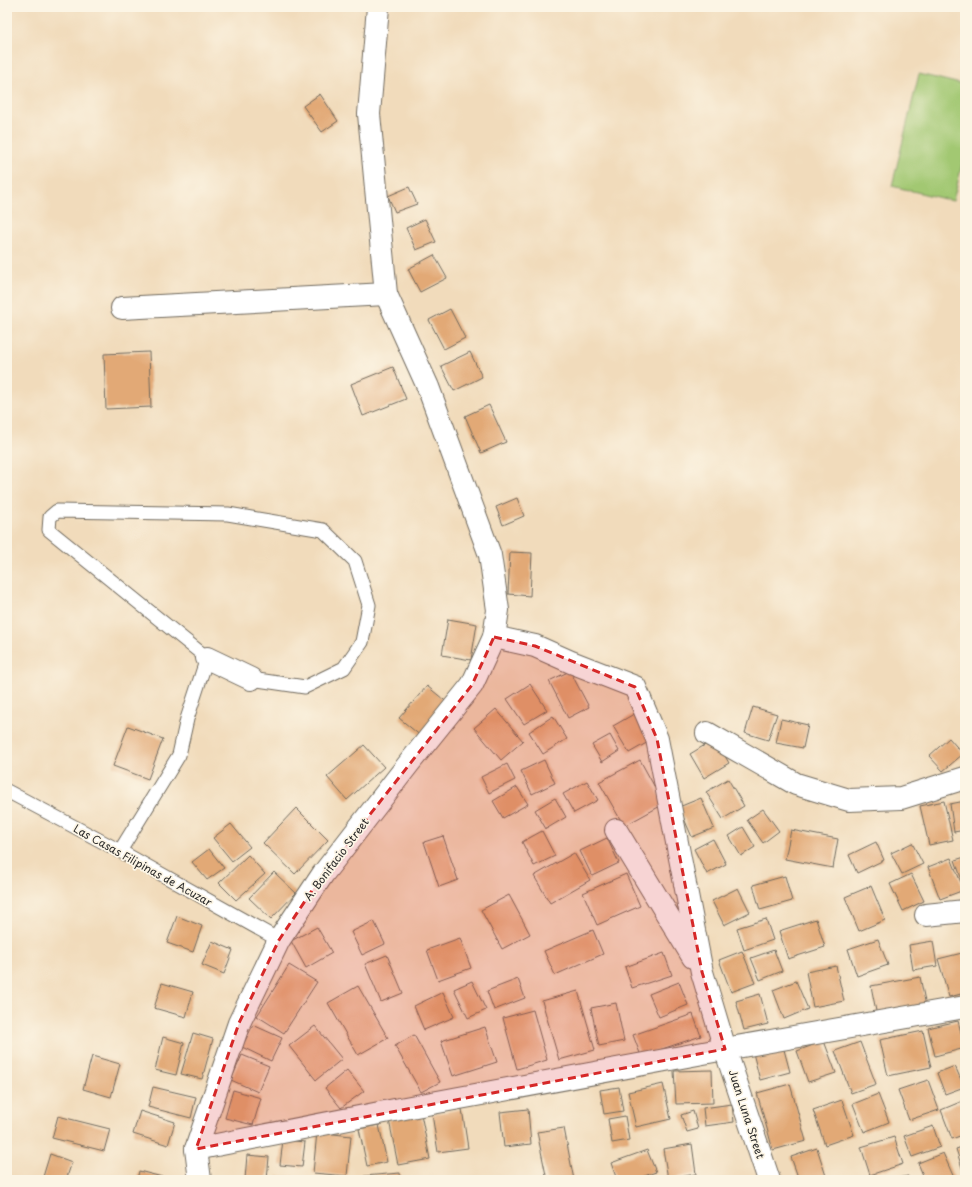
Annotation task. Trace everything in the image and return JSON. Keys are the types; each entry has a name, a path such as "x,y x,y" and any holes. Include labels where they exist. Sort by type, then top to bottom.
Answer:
{"street":[{"name":"A. Bonifacio Street","path":"200,1180 196,1149 239,1023 279,940 324,874 472,684 494,637 498,610 490,555 428,387 386,294 369,114 378,7"},
{"path":"122,308 386,294"},
{"path":"494,637 535,646 634,688 657,739 702,972"},
{"path":"207,658 251,679"},
{"path":"707,733 796,784 849,800 901,798 965,778"},
{"path":"616,830 702,972"},
{"path":"926,915 965,911"},
{"name":"Juan Luna Street","path":"702,972 725,1049 769,1180"},
{"path":"196,1149 405,1108 725,1049 965,1008"}],"lane":[{"path":"120,851 179,754 187,719 207,658 50,530 50,517 57,511 228,514 323,530 355,561 369,605 362,642 344,668 305,687 251,679"},
{"name":"Las Casas Filipinas de Acuzar","path":"7,791 120,851 279,940"}],"highlighted area":[{"path":"494,637 535,646 635,687 657,739 702,972 725,1049 196,1149 239,1023 279,940 323,874 472,685"}],"green space":[{"path":"919,74 965,85 965,153 953,201 892,186"}],"building":[{"path":"320,94 338,121 322,132 303,106"},
{"path":"409,187 417,204 395,212 388,196"},
{"path":"425,219 436,242 416,250 406,228"},
{"path":"434,255 447,278 420,292 408,269"},
{"path":"450,309 465,338 444,349 429,320"},
{"path":"149,352 151,407 106,409 104,354"},
{"path":"470,352 482,377 454,391 441,366"},
{"path":"393,367 406,399 363,416 351,384"},
{"path":"489,405 506,442 481,453 465,416"},
{"path":"517,498 524,516 503,525 496,507"},
{"path":"510,552 532,553 530,596 508,594"},
{"path":"448,619 477,624 471,660 442,655"},
{"path":"570,671 589,707 568,718 549,681"},
{"path":"530,684 547,710 524,724 507,699"},
{"path":"427,686 449,704 422,737 399,718"},
{"path":"753,707 777,714 768,740 745,733"},
{"path":"496,709 523,741 501,760 474,728"},
{"path":"634,714 650,741 629,753 613,726"},
{"path":"553,716 567,739 543,754 529,732"},
{"path":"781,719 808,725 803,748 776,743"},
{"path":"128,726 163,739 148,779 113,766"},
{"path":"610,735 619,751 602,762 592,745"},
{"path":"949,738 963,754 943,771 929,756"},
{"path":"715,739 729,763 704,778 690,754"},
{"path":"364,745 384,767 347,800 327,777"},
{"path":"544,760 555,783 532,794 521,771"},
{"path":"640,760 664,804 624,826 599,782"},
{"path":"507,764 515,780 489,793 481,777"},
{"path":"728,779 744,806 723,819 706,792"},
{"path":"587,781 598,800 574,813 563,794"},
{"path":"517,787 528,804 503,818 493,801"},
{"path":"555,798 566,817 546,829 535,810"},
{"path":"701,798 714,828 692,837 679,807"},
{"path":"944,801 953,840 929,845 920,806"},
{"path":"965,801 965,830 954,832 950,804"},
{"path":"296,808 328,840 295,874 263,843"},
{"path":"763,809 779,831 763,843 747,820"},
{"path":"231,824 250,847 232,861 213,838"},
{"path":"743,827 755,847 741,856 729,836"},
{"path":"791,830 838,839 833,868 785,859"},
{"path":"542,831 555,856 534,866 522,842"},
{"path":"443,836 458,880 439,887 424,842"},
{"path":"607,838 619,863 592,876 580,851"},
{"path":"713,839 726,864 707,874 694,849"},
{"path":"876,842 884,860 857,873 849,855"},
{"path":"912,843 923,864 902,874 891,853"},
{"path":"209,849 224,868 207,880 192,862"},
{"path":"574,853 590,880 550,903 534,876"},
{"path":"248,855 265,874 236,900 219,883"},
{"path":"965,857 965,889 955,860"},
{"path":"951,858 964,890 940,899 928,867"},
{"path":"274,872 296,893 271,919 249,898"},
{"path":"626,874 640,906 597,925 583,893"},
{"path":"911,874 924,901 903,911 890,884"},
{"path":"785,876 792,901 760,910 753,885"},
{"path":"871,886 885,920 859,931 845,897"},
{"path":"738,888 750,912 724,925 712,901"},
{"path":"509,895 530,934 502,949 481,910"},
{"path":"177,916 202,926 193,952 167,943"},
{"path":"766,919 773,940 744,950 737,928"},
{"path":"816,919 825,947 788,959 779,931"},
{"path":"374,921 385,944 362,955 351,932"},
{"path":"317,927 332,953 306,968 291,941"},
{"path":"593,930 603,954 555,975 544,951"},
{"path":"460,938 471,968 438,980 427,950"},
{"path":"878,939 888,965 857,976 848,949"},
{"path":"212,941 233,950 224,974 202,965"},
{"path":"933,941 937,966 913,970 909,945"},
{"path":"774,950 782,971 760,980 751,958"},
{"path":"742,951 755,983 731,992 719,960"},
{"path":"664,953 672,975 632,988 625,967"},
{"path":"962,953 965,963 965,993 949,997 938,959"},
{"path":"387,955 403,993 381,1002 365,964"},
{"path":"289,965 317,982 284,1033 257,1016"},
{"path":"836,966 844,1001 813,1007 806,972"},
{"path":"920,977 926,1006 877,1016 871,986"},
{"path":"518,979 525,998 494,1010 487,991"},
{"path":"472,981 486,1010 468,1018 454,989"},
{"path":"796,981 808,1009 784,1019 773,990"},
{"path":"679,982 688,1005 659,1017 649,994"},
{"path":"162,983 193,992 186,1017 154,1008"},
{"path":"358,986 388,1038 358,1055 328,1003"},
{"path":"578,991 595,1050 559,1060 542,1001"},
{"path":"443,992 454,1017 424,1030 414,1006"},
{"path":"760,994 768,1024 744,1030 736,1001"},
{"path":"616,1003 624,1041 599,1046 591,1008"},
{"path":"533,1010 547,1060 517,1069 503,1018"},
{"path":"693,1014 701,1036 641,1056 633,1035"},
{"path":"958,1021 965,1048 935,1056 928,1028"},
{"path":"253,1025 282,1038 271,1061 242,1047"},
{"path":"315,1026 342,1059 316,1080 289,1046"},
{"path":"485,1027 497,1062 453,1076 441,1041"},
{"path":"923,1031 931,1067 888,1076 880,1040"},
{"path":"193,1033 213,1039 202,1079 181,1074"},
{"path":"414,1035 440,1082 421,1092 395,1046"},
{"path":"163,1037 184,1043 176,1075 155,1070"},
{"path":"824,1041 836,1073 808,1082 797,1051"},
{"path":"860,1042 876,1084 851,1093 835,1051"},
{"path":"783,1046 790,1072 760,1080 753,1053"},
{"path":"242,1055 269,1066 258,1092 231,1080"},
{"path":"92,1056 120,1064 111,1097 83,1089"},
{"path":"965,1065 965,1075 962,1066"},
{"path":"955,1066 964,1087 945,1094 937,1073"},
{"path":"347,1070 364,1091 341,1108 325,1088"},
{"path":"712,1070 713,1103 676,1104 674,1071"},
{"path":"928,1080 939,1110 909,1120 898,1090"},
{"path":"663,1084 671,1119 636,1127 628,1092"},
{"path":"790,1084 806,1141 773,1150 757,1093"},
{"path":"153,1087 196,1097 191,1118 148,1107"},
{"path":"619,1087 623,1111 604,1114 600,1090"},
{"path":"233,1090 261,1098 253,1125 225,1118"},
{"path":"878,1094 889,1122 864,1132 853,1104"},
{"path":"842,1100 854,1135 825,1145 813,1110"},
{"path":"965,1100 965,1134 952,1139 941,1110"},
{"path":"732,1104 734,1122 705,1126 703,1108"},
{"path":"462,1109 468,1148 438,1152 432,1114"},
{"path":"528,1109 531,1144 504,1147 500,1112"},
{"path":"140,1111 175,1122 168,1145 133,1134"},
{"path":"693,1111 698,1129 687,1132 681,1115"},
{"path":"421,1114 430,1159 398,1165 389,1120"},
{"path":"58,1116 110,1129 104,1151 52,1138"},
{"path":"625,1116 629,1140 612,1143 608,1119"},
{"path":"379,1125 387,1162 367,1166 359,1129"},
{"path":"933,1126 940,1147 912,1157 904,1136"},
{"path":"564,1128 574,1180 547,1180 537,1132"},
{"path":"317,1132 351,1136 347,1176 313,1173"},
{"path":"894,1137 903,1164 870,1175 861,1147"},
{"path":"283,1140 305,1142 302,1167 280,1165"},
{"path":"692,1144 696,1174 668,1179 663,1149"},
{"path":"965,1146 965,1177 956,1149"},
{"path":"817,1148 826,1176 814,1180 799,1180 791,1157"},
{"path":"647,1150 656,1172 633,1180 617,1180 611,1163"},
{"path":"943,1153 955,1180 925,1180 918,1163"},
{"path":"50,1154 72,1162 66,1180 42,1180"},
{"path":"247,1155 269,1157 267,1180 245,1179"},
{"path":"139,1171 170,1179 170,1180 137,1180"},
{"path":"400,1173 401,1180 365,1180 364,1176"},
{"path":"278,1176 303,1177 302,1180 278,1180"},
{"path":"908,1176 909,1180 892,1180 892,1179"}]}
